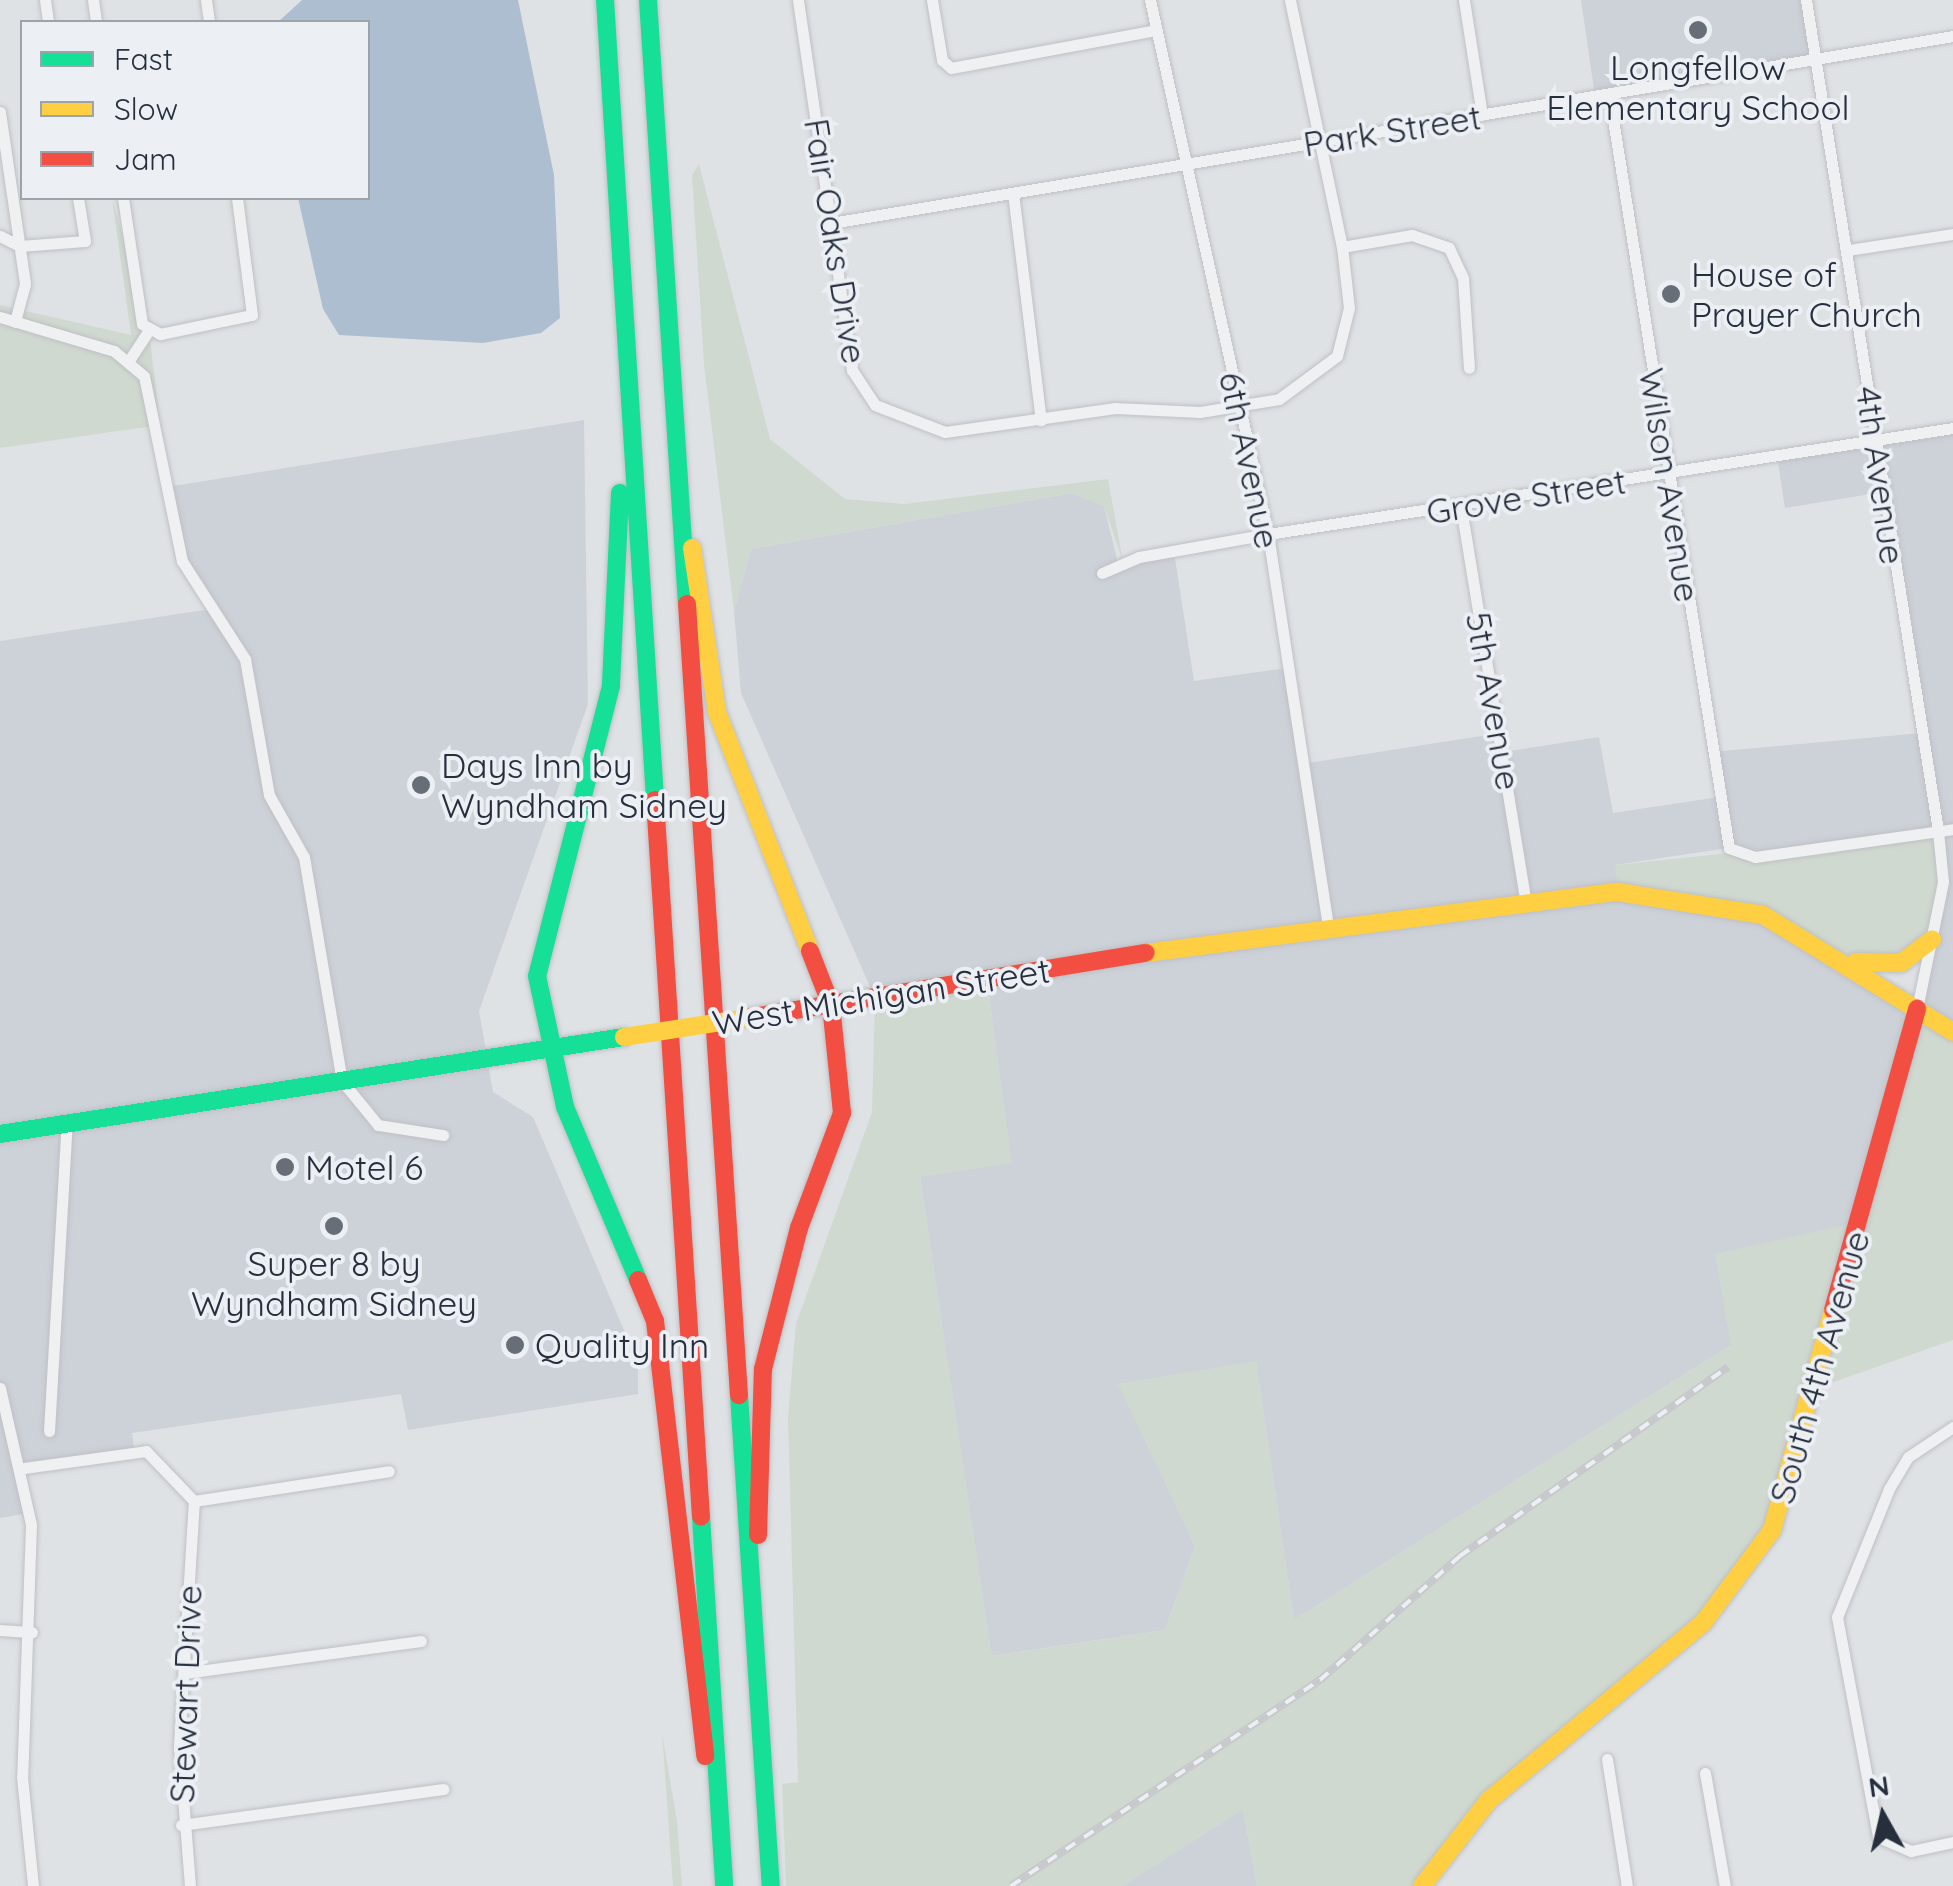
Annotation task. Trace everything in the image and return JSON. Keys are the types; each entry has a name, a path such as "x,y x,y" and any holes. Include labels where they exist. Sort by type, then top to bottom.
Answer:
{"main road":[{"path":"605,0 724,1886"},
{"path":"648,0 672,417 771,1886"},
{"path":"626,365 611,686 580,824 541,936 537,976 550,1048 655,1322 696,1720 719,1813"},
{"path":"672,417 717,712 830,1005 842,1114 799,1228 763,1369 754,1663"},
{"name":"West Michigan Street","path":"0,1134 1525,896 1678,895 1763,915 1850,961 1953,1032"},
{"path":"1850,961 1901,964 1932,940"},
{"name":"South 4th Avenue","path":"1422,1886 1489,1800 1702,1623 1743,1575 1790,1487 1917,1009"}],"street":[{"name":"Fair Oaks Drive","path":"798,0 852,370 875,405 945,432 1042,420 1240,405 1306,388 1338,356 1349,308 1342,246 1290,0"},
{"path":"932,0 942,60 951,68 1156,30"},
{"name":"6th Avenue","path":"1150,0 1183,164 1268,534 1328,924"},
{"path":"1464,0 1482,115"},
{"name":"4th Avenue","path":"1806,0 1938,831"},
{"name":"Park Street","path":"831,223 1953,36"},
{"name":"Wilson Avenue","path":"1609,94 1728,848 1756,858 1938,831"},
{"path":"0,112 26,284 15,322"},
{"path":"1012,192 1042,420"},
{"path":"0,236 20,246 85,240 78,200"},
{"path":"122,200 149,330 130,358"},
{"path":"149,330 252,315 237,200"},
{"path":"1848,250 1953,234"},
{"path":"1342,246 1412,235 1449,248 1462,278 1469,368"},
{"path":"0,317 130,358 154,397 182,562 245,659 269,795 304,858 342,1081 378,1125 442,1135"},
{"name":"Grove Street","path":"1102,574 1139,557 1268,534 1953,428"},
{"name":"5th Avenue","path":"1461,507 1525,896"},
{"path":"1938,831 1953,828"},
{"name":"South 4th Avenue","path":"1917,1009 1942,882 1938,831"},
{"path":"49,1432 67,1123"},
{"path":"0,1388 24,1468 32,1632 22,1777 33,1886"},
{"path":"1953,1427 1908,1457 1889,1488 1837,1617 1878,1837 1911,1850 1953,1842"},
{"path":"24,1468 146,1450 194,1501 389,1472"},
{"name":"Stewart Drive","path":"190,1886 180,1825 194,1501"},
{"path":"0,1630 32,1632"},
{"path":"184,1673 420,1641"},
{"path":"1607,1758 1627,1886"},
{"path":"1705,1772 1725,1886"},
{"path":"180,1825 444,1789"}],"shaded area":[{"name":"Longfellow Elementary School","path":"1581,0 1806,0 1816,59 1595,96"},
{"path":"699,164 770,439 845,499 904,504 1108,479 1123,562 1104,506 1072,493 751,549 734,611 704,365 692,175"},
{"path":"112,200 149,330 160,425 0,448 0,305 131,335"},
{"path":"584,420 588,704 479,1011 493,1092 533,1117 638,1363 638,1394 408,1430 401,1394 132,1433 134,1449 24,1468 29,1513 0,1518 0,641 211,609 195,588 167,487"},
{"path":"1953,428 1953,1032 1859,1222 1731,1345 1294,1620 1256,1362 1119,1384 1195,1546 1165,1630 991,1656 920,1176 1011,1162 987,980 875,998 741,693 734,611 751,549 1072,493 1104,506 1118,563 1174,552 1194,681 1287,668 1302,764 1500,733 1504,752 1599,737 1613,813 1719,797 1712,752 1921,733 1883,492 1785,508 1777,456","holes":["1728,848 1938,913 1916,1008 1763,915 1615,865"]},
{"path":"1938,831 1938,912 1917,954 1850,961 1763,915 1618,892 1615,865"},
{"path":"987,980 1012,1163 920,1177 992,1656 1165,1630 1195,1546 1118,1384 1256,1361 1294,1620 1731,1345 1715,1254 1859,1222 1917,1009 1953,1032 1953,1340 1814,1389 1790,1487 1703,1623 1489,1800 1422,1886 1257,1886 1243,1809 1122,1886 786,1886 782,1784 798,1782 788,1417 796,1324 872,1112 875,998"},
{"path":"662,1733 677,1821 682,1886 673,1886"},
{"path":"1243,1809 1257,1886 1122,1886"}],"water":[{"path":"302,0 518,0 554,175 560,318 541,333 483,343 339,335 323,309 298,200 370,200 370,20 280,20"}],"railway":[{"path":"1011,1886 1320,1680 1460,1556 1728,1367"}],"traffic: fast":[{"path":"605,0 655,800"},
{"path":"648,0 687,604"},
{"path":"620,493 611,686 537,976 565,1107 638,1280"},
{"path":"0,1134 624,1037"},
{"path":"739,1395 771,1886"},
{"path":"701,1517 724,1886"}],"traffic: slow":[{"path":"692,548 717,712 810,951"},
{"path":"1146,953 1618,892 1763,915 1953,1032"},
{"path":"1856,962 1901,963 1932,940"},
{"path":"624,1037 747,1018"},
{"path":"1422,1886 1489,1800 1703,1623 1772,1530 1833,1310"}],"traffic: jam":[{"path":"687,604 739,1395"},
{"path":"655,800 701,1517"},
{"path":"758,1535 763,1369 799,1228 842,1113 831,1005 810,951"},
{"path":"747,1018 1146,953"},
{"path":"1833,1310 1917,1009"},
{"path":"638,1280 655,1321 705,1756"}],"place":[{"name":"Longfellow Elementary School","path":"1698,30"},
{"name":"House of Prayer Church","path":"1671,294"},
{"name":"Days Inn by Wyndham Sidney","path":"421,785"},
{"name":"Motel 6","path":"285,1167"},
{"name":"Super 8 by Wyndham Sidney","path":"334,1226"},
{"name":"Quality Inn","path":"515,1345"}]}
